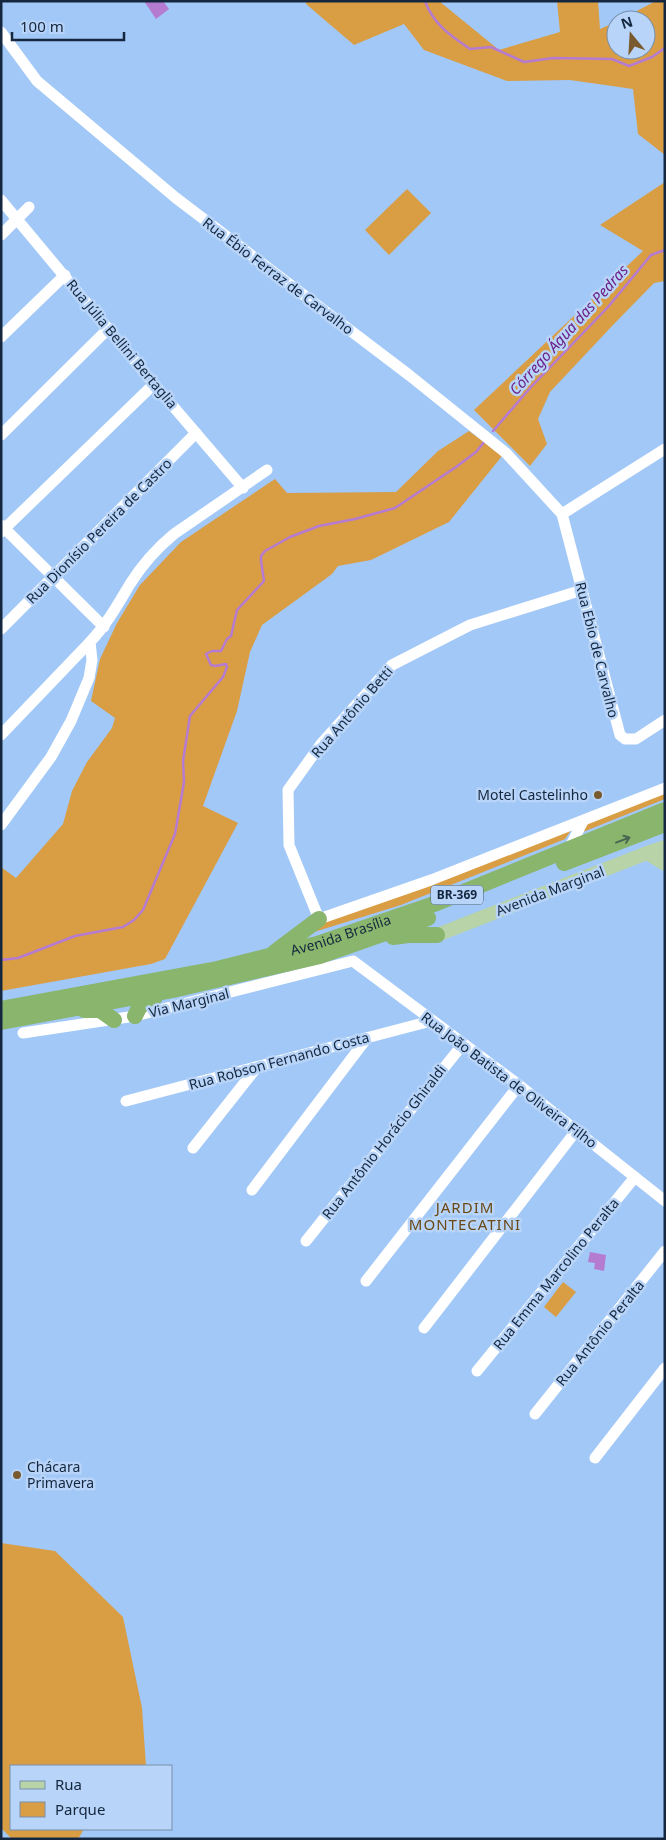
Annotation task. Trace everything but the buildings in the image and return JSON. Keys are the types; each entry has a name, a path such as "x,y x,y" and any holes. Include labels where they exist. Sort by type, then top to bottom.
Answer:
{"highway":[{"name":"Avenida Brasília","path":"1,1009 208,971 326,941 425,907 665,810"},
{"name":"Avenida Brasília","path":"1,1022 173,990 320,956 437,915 665,824"},
{"path":"269,956 319,919"},
{"path":"366,941 408,935 437,936"},
{"path":"135,1016 139,1006 145,1000 173,990"},
{"path":"54,1011 100,1010 114,1020"}],"main road":[{"name":"Avenida Marginal","path":"437,936 665,847"},
{"path":"647,853 665,864"}],"street":[{"name":"Rua Ébio Ferraz de Carvalho","path":"1,32 37,82 176,198 409,374 506,453 562,514"},
{"name":"Rua Júlia Bellini Bertaglia","path":"1,200 243,488"},
{"path":"1,235 29,207"},
{"path":"1,336 65,275"},
{"path":"1,435 109,328"},
{"path":"104,627 2,529 154,384"},
{"name":"Rua Dionísio Pereira de Castro","path":"1,629 54,578 196,433"},
{"path":"562,514 665,449"},
{"path":"1,735 104,627 138,573 160,547 179,530 268,470"},
{"name":"Rua Ebio de Carvalho","path":"562,514 620,735 625,740 636,739 665,720"},
{"name":"Rua Antônio Betti","path":"319,919 290,846 288,790 321,744 392,665 470,625 582,590"},
{"path":"1,825 51,757 71,721 89,678 92,660 90,642"},
{"path":"319,919 431,880 665,788"},
{"path":"569,849 583,820"},
{"name":"Via Marginal","path":"23,1033 135,1016 353,961"},
{"name":"Rua João Batista de Oliveira Filho","path":"353,961 519,1085 665,1201"},
{"name":"Rua Robson Fernando Costa","path":"126,1101 431,1021"},
{"path":"252,1190 367,1038"},
{"name":"Rua Antônio Horácio Ghiraldi","path":"306,1241 463,1044"},
{"path":"193,1148 257,1067"},
{"path":"366,1281 519,1085"},
{"path":"424,1328 576,1131"},
{"name":"Rua Emma Marcolino Peralta","path":"477,1371 634,1177"},
{"name":"Rua Antônio Peralta","path":"535,1414 665,1251"},
{"path":"595,1458 665,1368"}],"green space":[{"path":"306,1 439,1 499,50 560,32 557,1 598,1 600,29 606,26 606,60 656,60 656,10 638,10 656,1 665,1 665,155 638,134 633,89 570,80 507,81 424,50 404,24 354,45 306,4"},
{"path":"665,182 665,281 654,283 550,392 538,419 547,444 530,466 474,410 643,251 600,225"},
{"path":"407,189 431,213 389,255 365,230"},
{"path":"469,431 502,456 449,522 371,560 338,566 332,574 262,625 250,652 237,711 203,806 238,823 165,959 151,964 1,991 1,867 16,878 63,824 72,791 87,762 112,728 115,718 91,701 100,659 117,623 140,585 181,542 275,479 287,493 396,492 438,451"},
{"path":"665,792 665,799 583,832 588,823"},
{"path":"572,829 565,839 401,905 314,932 320,924"},
{"path":"563,1282 576,1292 556,1317 544,1307"},
{"path":"1,1543 55,1551 123,1617 142,1708 146,1765 10,1765 10,1830 83,1830 78,1839 12,1839 1,1828"}],"shaded area":[{"path":"144,1 163,1 169,9 156,19"},
{"path":"590,1252 606,1255 604,1271 594,1269 595,1263 588,1262"}],"waterway":[{"path":"425,1 438,23 470,49 491,47 524,62 553,58 612,59 629,66 652,57 665,48"},
{"name":"Córrego Água das Pedras","path":"493,431 530,388 608,307 651,255 665,250"},
{"name":"Córrego Água das Pedras","path":"1,960 18,958 75,936 123,927 134,920 143,910 175,834 184,782 183,761 190,716 223,677 227,667 226,664 211,665 206,654 212,651 221,651 227,639 231,636 237,610 264,581 261,556 265,551 290,537 319,526 395,508 456,467 476,452 485,441"}],"place":[{"name":"Motel Castelinho","path":"598,795"},
{"name":"Chácara Primavera","path":"17,1475"}],"district":[{"name":"JARDIM MONTECATINI","path":"465,1216"}]}
